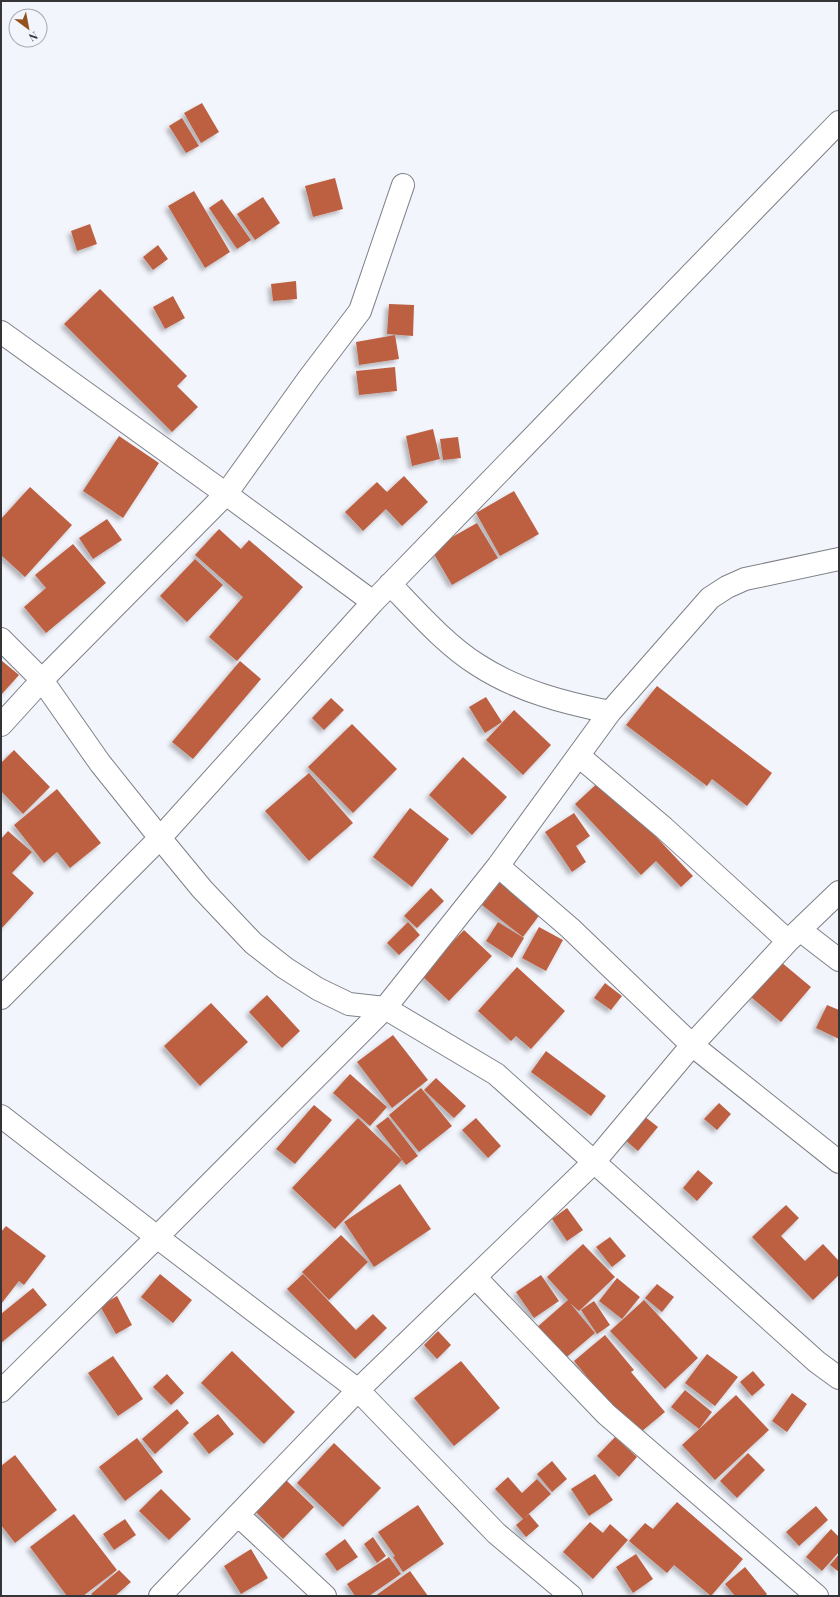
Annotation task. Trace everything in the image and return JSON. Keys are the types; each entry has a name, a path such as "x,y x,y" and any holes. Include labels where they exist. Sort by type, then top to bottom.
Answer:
{"street":[{"path":"1,998 160,838 390,584 839,122"},
{"path":"1,725 42,680 226,494 309,378 360,311 403,185"},
{"path":"1,332 373,602"},
{"path":"1,1391 385,1008 498,866 610,712 710,598 727,587 745,580 839,559"},
{"path":"390,584 439,634 477,665 513,685 575,705 610,712"},
{"path":"1,639 42,680 100,763 160,838 202,889 253,943 285,968 318,988 349,1004 385,1008 496,1074 817,1362 839,1378"},
{"path":"579,756 794,936 839,960"},
{"path":"498,866 570,928 692,1045 839,1162"},
{"path":"160,1596 358,1390 594,1162 692,1045 794,936 839,892"},
{"path":"1,1116 358,1390 496,1533 571,1596"},
{"path":"475,1277 606,1414 817,1596"},
{"path":"238,1515 325,1596"}],"building":[{"path":"202,103 219,132 201,143 184,113"},
{"path":"182,118 199,146 186,153 169,126"},
{"path":"335,178 343,209 313,217 305,186"},
{"path":"194,191 230,252 205,268 168,206"},
{"path":"263,197 280,223 255,240 237,214"},
{"path":"222,199 251,240 237,249 209,208"},
{"path":"90,224 97,244 77,251 71,231"},
{"path":"158,245 168,259 153,270 143,257"},
{"path":"296,281 297,299 273,301 271,284"},
{"path":"100,289 187,376 177,386 198,407 172,432 64,324"},
{"path":"173,296 185,318 165,329 153,307"},
{"path":"389,304 414,305 413,336 387,334"},
{"path":"395,335 399,359 359,365 356,342"},
{"path":"395,367 397,391 359,395 356,371"},
{"path":"433,429 440,459 412,466 406,436"},
{"path":"119,436 159,463 123,518 83,491"},
{"path":"458,437 461,458 443,460 440,439"},
{"path":"404,476 428,502 402,526 386,509 363,531 345,512 377,482 387,492"},
{"path":"30,487 72,525 25,577 1,555 1,519"},
{"path":"514,491 539,534 500,556 476,513"},
{"path":"107,519 122,540 93,559 79,538"},
{"path":"477,523 498,558 452,585 431,549"},
{"path":"219,529 241,549 249,540 303,587 237,661 209,637 243,597 195,555"},
{"path":"73,544 106,583 46,633 24,607 46,588 35,575"},
{"path":"195,559 223,585 187,622 160,596"},
{"path":"1,660 19,675 1,695"},
{"path":"240,661 261,679 193,759 172,742"},
{"path":"657,686 772,773 747,806 712,779 707,786 626,725"},
{"path":"486,697 502,722 485,733 469,707"},
{"path":"331,698 344,710 324,730 312,718"},
{"path":"514,710 551,745 523,775 486,740"},
{"path":"352,724 397,769 353,813 308,767"},
{"path":"14,750 50,787 23,814 1,791 1,763"},
{"path":"463,757 507,797 472,835 429,795"},
{"path":"309,773 353,823 309,861 265,811"},
{"path":"602,779 693,876 681,887 656,861 641,875 575,804"},
{"path":"57,789 101,843 70,868 57,852 44,863 14,825"},
{"path":"410,808 449,839 412,887 373,857"},
{"path":"574,813 590,836 576,846 586,862 572,872 545,832"},
{"path":"8,831 32,852 12,873 34,893 1,929 1,839"},
{"path":"501,881 541,913 523,937 482,905"},
{"path":"431,888 444,901 417,928 404,916"},
{"path":"408,922 420,935 399,955 387,943"},
{"path":"498,922 524,938 512,958 486,941"},
{"path":"539,927 563,940 546,971 522,958"},
{"path":"464,930 492,956 449,1001 421,975"},
{"path":"781,962 811,987 781,1022 751,997"},
{"path":"517,967 565,1011 531,1049 516,1036 511,1041 478,1011"},
{"path":"605,983 622,996 611,1010 594,998"},
{"path":"267,995 300,1031 282,1048 249,1012"},
{"path":"211,1003 248,1042 200,1086 164,1046"},
{"path":"827,1005 839,1010 839,1039 816,1028"},
{"path":"393,1035 428,1080 392,1108 357,1062"},
{"path":"546,1051 606,1096 591,1116 531,1072"},
{"path":"350,1074 387,1107 370,1126 333,1093"},
{"path":"436,1078 466,1106 454,1118 424,1090"},
{"path":"421,1088 452,1126 419,1152 389,1115"},
{"path":"719,1103 731,1114 717,1130 704,1119"},
{"path":"314,1105 332,1120 295,1164 276,1149"},
{"path":"644,1116 658,1127 638,1151 624,1139"},
{"path":"388,1117 418,1156 406,1165 376,1126"},
{"path":"358,1118 402,1160 335,1229 292,1188"},
{"path":"476,1118 501,1146 488,1158 462,1130"},
{"path":"698,1170 713,1183 697,1201 683,1188"},
{"path":"400,1184 431,1229 374,1267 344,1222"},
{"path":"786,1205 799,1218 781,1236 805,1261 823,1244 839,1261 839,1275 813,1300 752,1237"},
{"path":"567,1208 583,1230 567,1241 552,1219"},
{"path":"6,1226 46,1256 24,1285 19,1281 1,1304 1,1232"},
{"path":"341,1235 368,1262 329,1300 302,1272"},
{"path":"610,1237 626,1256 612,1267 596,1247"},
{"path":"583,1244 615,1277 579,1311 570,1303 595,1333 562,1361 535,1329 568,1300 547,1277"},
{"path":"160,1274 192,1300 173,1323 141,1297"},
{"path":"303,1274 356,1330 373,1314 387,1328 355,1359 287,1289"},
{"path":"541,1275 559,1301 534,1318 516,1292"},
{"path":"617,1278 640,1297 622,1319 599,1301"},
{"path":"657,1284 674,1297 662,1312 645,1298"},
{"path":"33,1288 47,1305 1,1343 1,1314"},
{"path":"117,1296 132,1325 116,1334 100,1306"},
{"path":"644,1300 698,1358 665,1389 610,1331"},
{"path":"594,1301 610,1325 597,1334 581,1310"},
{"path":"438,1331 451,1345 437,1359 424,1345"},
{"path":"605,1335 634,1370 631,1372 665,1412 636,1436 574,1361"},
{"path":"232,1351 295,1412 264,1444 201,1383"},
{"path":"707,1354 738,1377 715,1406 685,1383"},
{"path":"113,1356 143,1399 118,1416 88,1373"},
{"path":"461,1361 500,1408 454,1446 414,1398"},
{"path":"753,1371 765,1385 752,1396 740,1382"},
{"path":"167,1374 184,1393 171,1405 153,1387"},
{"path":"685,1390 712,1412 699,1429 671,1407"},
{"path":"792,1393 807,1404 787,1432 772,1421"},
{"path":"736,1395 769,1430 715,1480 682,1445"},
{"path":"177,1409 189,1423 155,1454 142,1439"},
{"path":"218,1414 234,1434 209,1454 193,1434"},
{"path":"615,1437 637,1457 619,1477 597,1456"},
{"path":"137,1438 163,1472 125,1501 99,1467"},
{"path":"334,1443 381,1488 343,1527 297,1483"},
{"path":"748,1453 765,1470 737,1498 720,1481"},
{"path":"15,1455 57,1510 15,1543 1,1525 1,1466"},
{"path":"552,1461 567,1479 552,1492 537,1474"},
{"path":"595,1474 613,1500 589,1516 571,1489"},
{"path":"508,1477 522,1493 537,1479 551,1494 523,1519 495,1489"},
{"path":"286,1480 314,1507 283,1539 256,1512"},
{"path":"161,1489 191,1519 169,1540 139,1511"},
{"path":"677,1502 743,1559 711,1596 674,1565 667,1573 629,1541 645,1523 653,1529"},
{"path":"418,1505 444,1544 403,1572 393,1557 395,1556 378,1532"},
{"path":"816,1506 828,1520 799,1546 786,1532"},
{"path":"74,1514 117,1570 83,1596 67,1596 30,1547"},
{"path":"529,1514 539,1526 526,1537 516,1525"},
{"path":"125,1519 136,1535 114,1550 103,1534"},
{"path":"590,1522 603,1533 610,1524 628,1540 593,1579 563,1552"},
{"path":"831,1529 839,1537 839,1552 822,1571 806,1557"},
{"path":"373,1537 386,1556 377,1563 364,1544"},
{"path":"345,1539 358,1557 337,1571 325,1554"},
{"path":"251,1549 268,1578 241,1594 224,1566"},
{"path":"636,1554 653,1579 633,1593 616,1567"},
{"path":"839,1554 839,1572 830,1565"},
{"path":"389,1557 401,1574 369,1596 355,1596 347,1584"},
{"path":"745,1567 767,1594 765,1596 735,1596 725,1584"},
{"path":"119,1570 131,1582 115,1596 94,1596 91,1594"},
{"path":"410,1571 428,1596 375,1596"}]}
